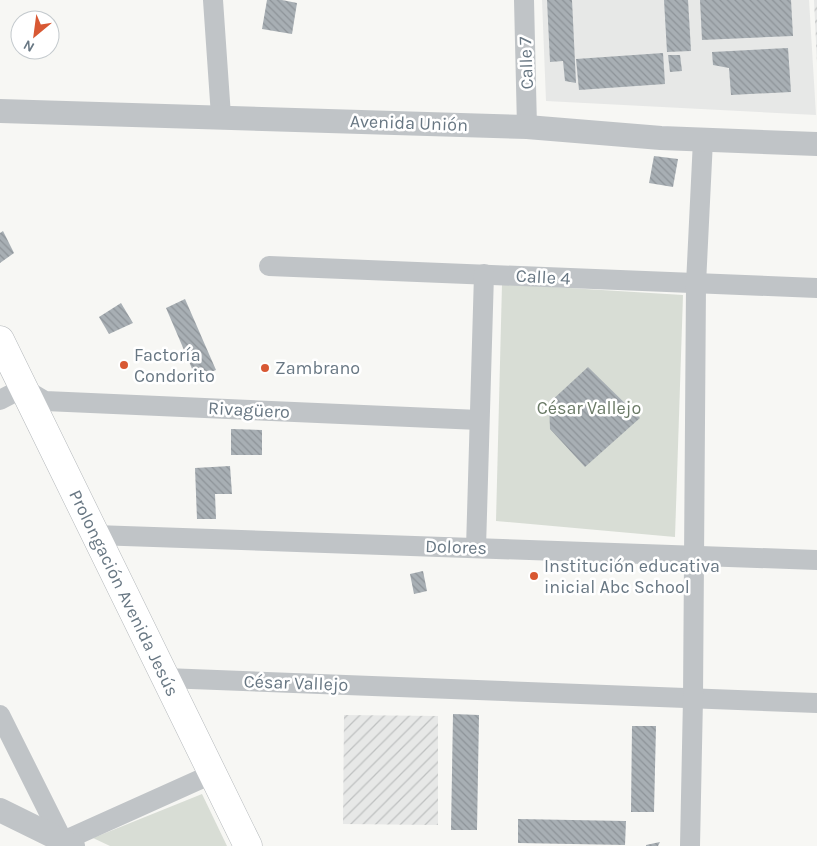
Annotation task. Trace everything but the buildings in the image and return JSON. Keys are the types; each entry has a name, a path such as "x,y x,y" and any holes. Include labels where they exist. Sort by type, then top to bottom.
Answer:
{"main road":[{"name":"Prolongación Avenida Jesús","path":"0,340 12,394 95,535 248,846"}],"street":[{"path":"213,0 221,116"},
{"name":"Calle 7","path":"524,0 527,127"},
{"name":"Avenida Unión","path":"0,110 527,127 661,138 817,144"},
{"path":"690,846 694,698 696,284 703,140"},
{"name":"Calle 4","path":"269,266 817,288"},
{"path":"476,548 484,274"},
{"name":"Rivagüero","path":"12,394 45,400 479,420"},
{"name":"Dolores","path":"95,535 817,560"},
{"name":"César Vallejo","path":"166,678 817,703"},
{"path":"0,715 68,843"},
{"path":"68,843 212,774"},
{"path":"0,810 68,843"}],"shaded area":[{"path":"542,0 809,0 816,115 546,101"},
{"path":"814,0 817,0 817,63"},
{"path":"344,715 438,716 438,825 343,824"}],"green space":[{"name":"César Vallejo","path":"502,284 683,295 675,537 496,521"},
{"path":"202,794 227,846 110,846 93,838"}],"place":[{"name":"Factoría Condorito","path":"124,365"},
{"name":"Zambrano","path":"265,368"},
{"name":"Institución educativa inicial Abc School","path":"534,576"}]}
